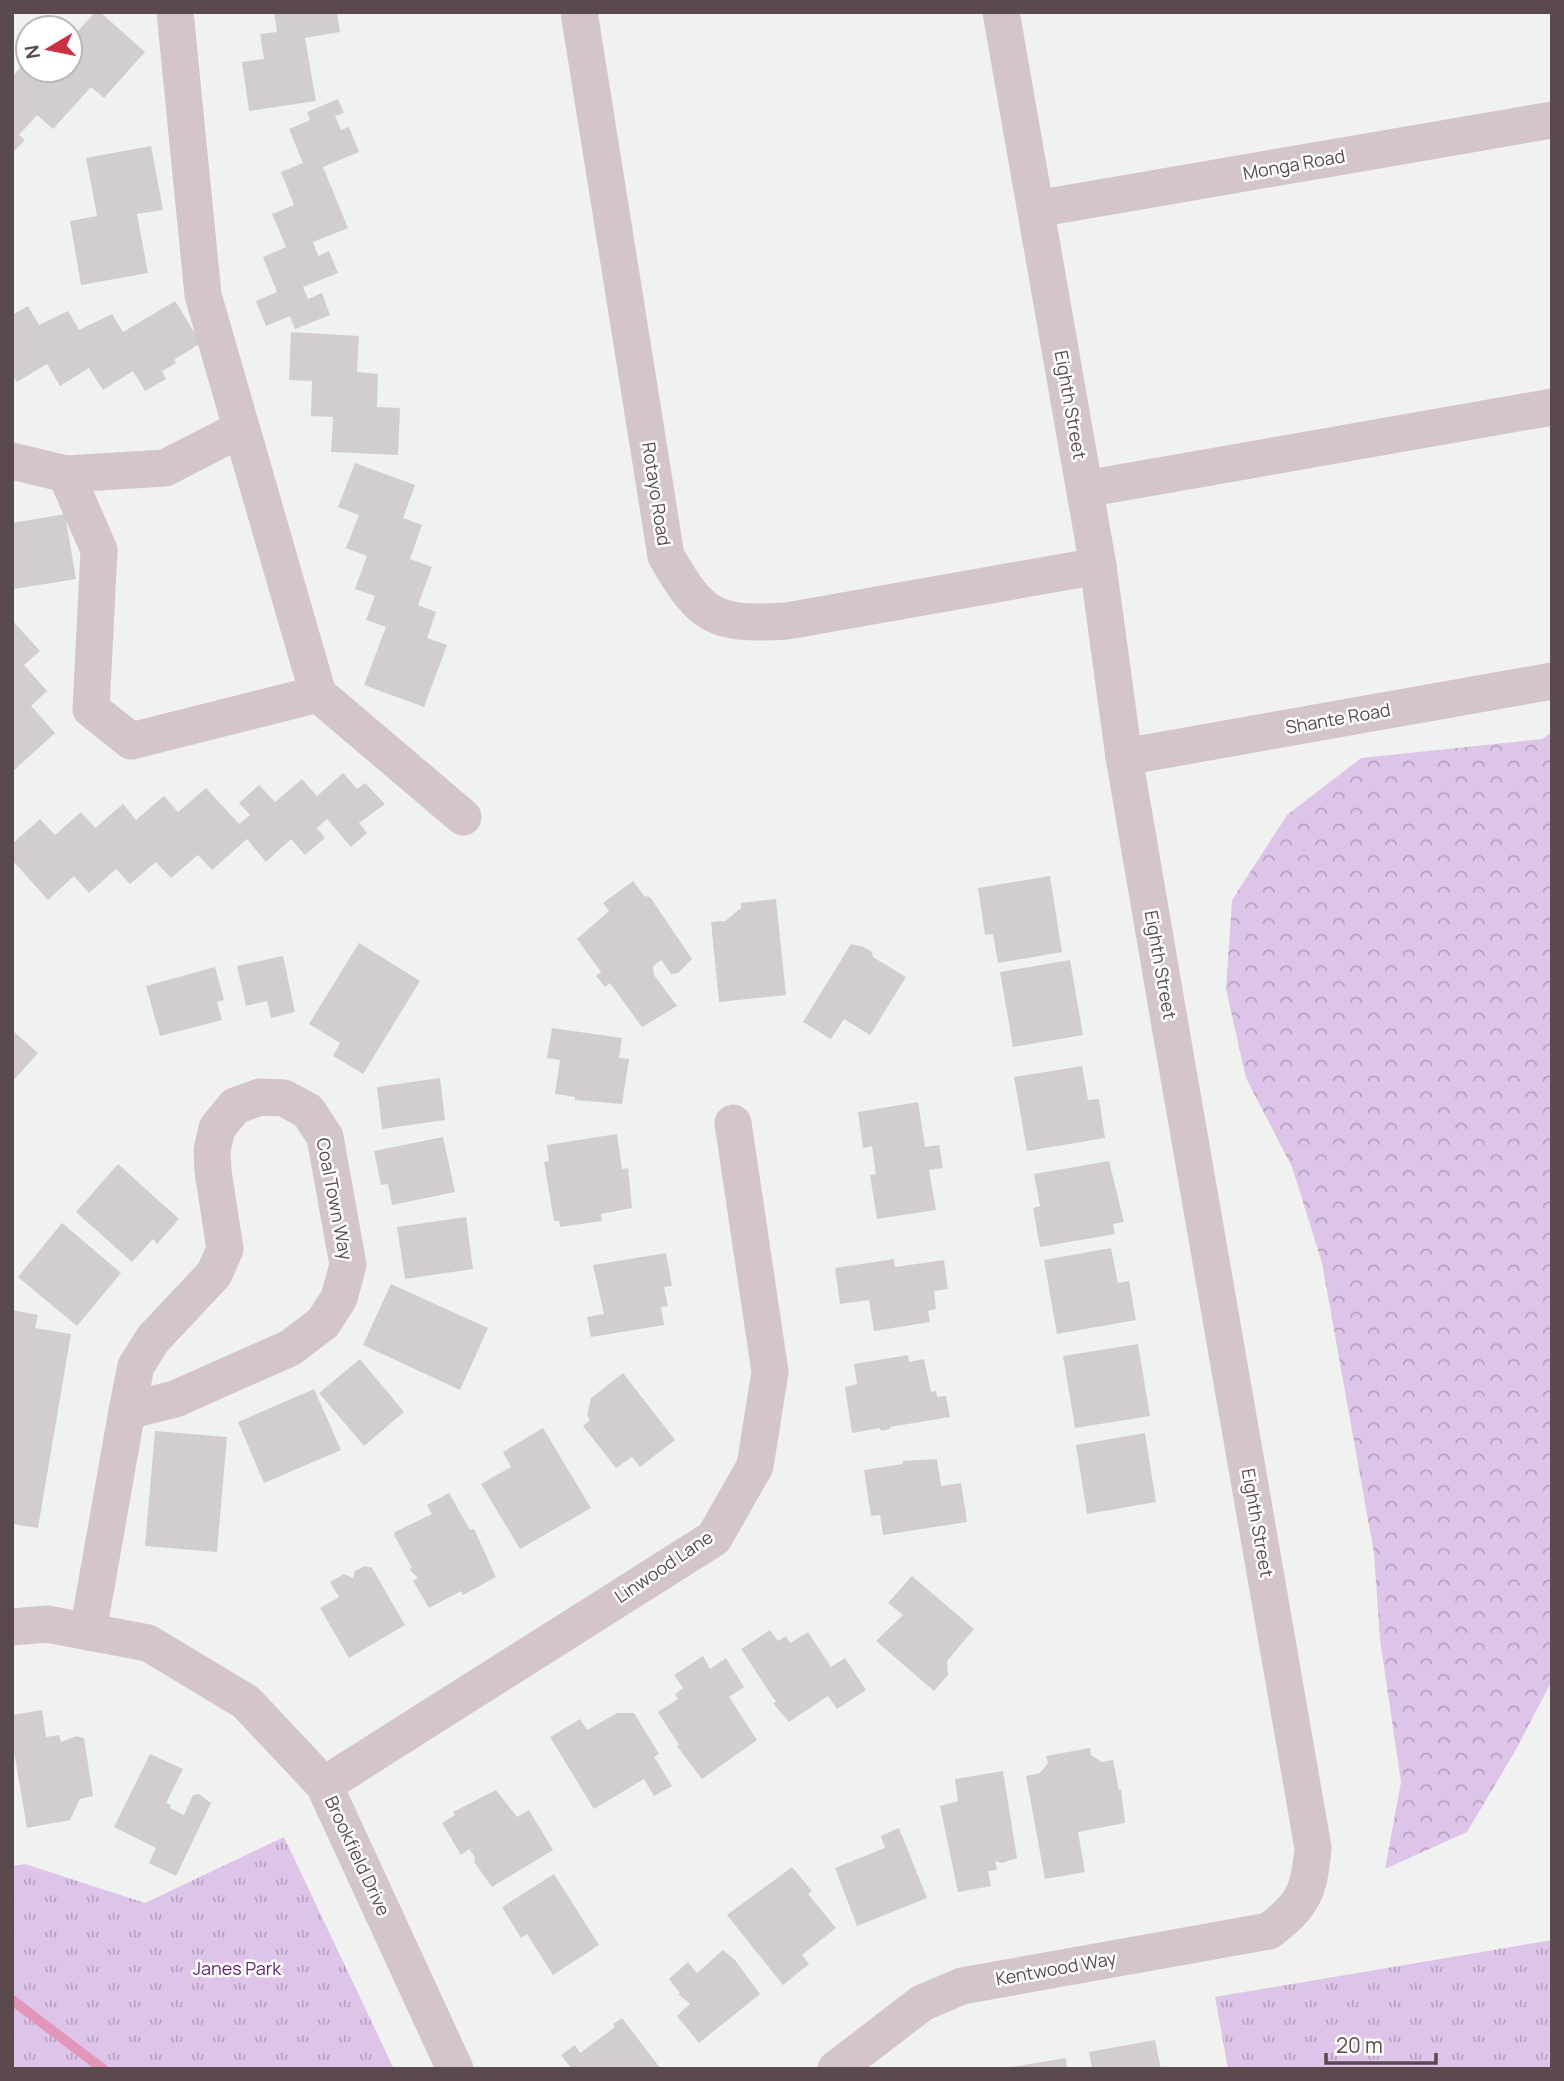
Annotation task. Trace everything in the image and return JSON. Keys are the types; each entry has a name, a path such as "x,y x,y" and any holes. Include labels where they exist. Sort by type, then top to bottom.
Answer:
{"street":[{"path":"175,12 203,295 318,694 463,817"},
{"name":"Rotayo Road","path":"579,12 666,556 687,594 714,615 740,624 787,621 1098,566"},
{"name":"Eighth Street","path":"1002,12 1098,566 1124,757 1313,1849 1310,1883 1293,1912"},
{"name":"Monga Road","path":"1036,209 1552,120"},
{"path":"1084,489 1552,407"},
{"path":"12,461 66,474 165,468 242,429"},
{"path":"66,474 99,550 90,709 131,741 318,694"},
{"name":"Shante Road","path":"1124,757 1552,681"},
{"name":"Coal Town Way","path":"88,1632 127,1411 136,1366 153,1339 214,1274 225,1249 213,1171 212,1150 217,1128 235,1106 260,1097 284,1098 308,1111 325,1137 348,1265 339,1298 323,1323 290,1348 175,1399 127,1411"},
{"name":"Linwood Lane","path":"324,1785 714,1538 755,1466 770,1372 733,1122"},
{"name":"Brookfield Drive","path":"12,1627 47,1624 148,1643 246,1702 324,1785 455,2069"},
{"name":"Kentwood Way","path":"836,2069 922,2003 962,1986 1247,1936 1269,1931 1293,1912"}],"green space":[{"path":"1552,732 1552,1681 1514,1753 1467,1832 1385,1869 1401,1782 1380,1640 1374,1553 1322,1263 1292,1167 1246,1078 1226,989 1232,900 1287,815 1361,758 1542,739"},
{"name":"Janes Park","path":"284,1837 394,2069 12,2069 12,1866 25,1864 145,1903"},
{"path":"1552,1940 1552,2069 1228,2069 1215,1997"}],"building":[{"path":"95,12 100,12 145,52 104,98 91,87 53,129 37,115 19,135 25,140 12,153 12,77 14,75 14,84 84,84 84,24"},
{"path":"274,12 337,12 340,32 305,38 316,101 249,111 242,62 264,59 260,34 277,32"},
{"path":"338,99 344,113 335,116 341,130 349,127 359,152 323,167 348,228 313,242 318,256 329,251 338,273 303,287 308,299 322,293 330,315 295,329 290,316 266,326 256,301 277,292 263,257 286,247 272,214 294,205 281,172 303,163 289,129 310,120 307,112"},
{"path":"151,146 163,210 137,214 148,273 81,285 70,221 97,216 86,158"},
{"path":"175,301 201,343 174,360 176,363 162,371 166,379 145,391 133,371 103,390 89,368 60,386 47,364 17,382 12,375 12,315 28,306 39,325 68,311 79,330 112,314 123,332"},
{"path":"291,332 359,336 357,372 378,374 377,407 400,408 398,455 331,452 333,417 311,416 312,381 289,380"},
{"path":"355,463 415,485 403,518 422,525 410,559 432,567 418,605 436,612 427,638 447,645 424,707 364,685 386,627 366,620 375,596 355,589 367,556 346,548 359,515 338,507"},
{"path":"65,514 76,579 14,589 12,523"},
{"path":"12,620 40,651 24,665 47,691 31,706 55,733 12,772"},
{"path":"343,773 357,789 365,783 385,804 359,823 367,833 351,847 327,819 317,828 325,838 305,855 291,839 266,862 247,839 212,870 198,855 171,878 156,862 130,884 116,869 89,893 74,876 48,900 12,860 12,844 40,819 55,835 81,812 95,828 123,804 136,820 164,796 178,812 206,788 239,824 250,815 239,803 259,785 275,802 302,779 317,796"},
{"path":"1050,876 1062,952 998,963 993,934 985,935 978,888"},
{"path":"633,881 644,896 650,897 692,959 678,973 671,974 661,960 653,966 654,975 677,1006 642,1027 610,983 605,987 596,976 601,972 577,939 609,911 603,903"},
{"path":"776,899 786,995 719,1002 711,922 725,921 741,908 741,903"},
{"path":"359,943 420,981 363,1074 333,1056 340,1043 309,1024"},
{"path":"851,944 864,947 872,952 873,957 906,977 870,1035 844,1019 831,1039 803,1022"},
{"path":"283,956 295,1012 271,1018 267,1001 246,1006 237,966"},
{"path":"1070,960 1083,1035 1013,1047 1000,972"},
{"path":"215,967 224,1000 217,1002 222,1020 160,1036 146,986"},
{"path":"552,1028 622,1038 619,1058 629,1059 622,1104 575,1100 575,1097 555,1094 560,1060 547,1058"},
{"path":"12,1030 38,1053 12,1082"},
{"path":"1082,1066 1088,1100 1099,1099 1105,1138 1027,1151 1014,1077"},
{"path":"440,1078 445,1120 382,1129 377,1087"},
{"path":"918,1102 925,1147 939,1145 943,1168 929,1170 936,1210 877,1219 870,1175 876,1174 872,1146 863,1148 858,1112"},
{"path":"617,1134 622,1169 628,1168 632,1208 601,1214 602,1221 560,1227 559,1221 554,1221 544,1162 549,1161 547,1145"},
{"path":"443,1137 455,1192 392,1205 388,1184 381,1185 374,1151"},
{"path":"1109,1161 1124,1222 1113,1224 1115,1234 1040,1247 1033,1208 1040,1206 1034,1174"},
{"path":"118,1164 179,1219 157,1244 153,1239 132,1262 76,1212"},
{"path":"466,1217 473,1269 405,1279 397,1227"},
{"path":"62,1223 121,1273 77,1326 18,1277"},
{"path":"1111,1248 1118,1283 1129,1281 1136,1320 1057,1334 1044,1260"},
{"path":"666,1253 672,1286 664,1287 668,1306 661,1307 664,1325 591,1337 587,1317 604,1314 593,1265"},
{"path":"894,1259 895,1267 944,1260 948,1289 934,1291 936,1309 928,1311 930,1322 874,1331 869,1300 840,1304 835,1268"},
{"path":"391,1284 488,1328 460,1390 363,1345"},
{"path":"12,1310 38,1315 35,1328 71,1334 38,1528 12,1524"},
{"path":"1138,1344 1150,1416 1075,1428 1063,1356"},
{"path":"908,1355 909,1362 924,1359 931,1392 936,1391 937,1397 946,1396 950,1417 890,1427 881,1431 880,1428 852,1433 845,1387 857,1384 854,1364"},
{"path":"360,1359 404,1412 364,1446 319,1393"},
{"path":"623,1373 675,1440 640,1467 632,1457 616,1468 583,1426 590,1420 587,1415 591,1398"},
{"path":"314,1389 341,1450 264,1483 238,1422"},
{"path":"543,1428 591,1508 520,1549 481,1484 511,1467 503,1452"},
{"path":"155,1431 227,1437 217,1552 145,1546"},
{"path":"1145,1433 1156,1502 1087,1514 1076,1445"},
{"path":"937,1459 941,1486 961,1483 967,1522 883,1535 880,1515 871,1516 864,1470 903,1464 902,1461"},
{"path":"449,1493 470,1530 474,1529 496,1577 463,1595 461,1591 429,1608 413,1581 418,1578 409,1569 412,1568 394,1535 395,1532 432,1514 427,1505"},
{"path":"365,1566 372,1568 405,1625 349,1658 320,1608 339,1597 330,1582 344,1574 353,1578 355,1571"},
{"path":"912,1576 974,1629 947,1661 948,1675 934,1691 876,1641 903,1615 888,1603"},
{"path":"770,1630 778,1641 786,1636 790,1643 808,1632 831,1667 845,1658 866,1690 837,1709 828,1696 789,1722 773,1703 776,1702 741,1649"},
{"path":"703,1656 710,1669 726,1658 744,1687 729,1697 757,1740 702,1779 677,1746 679,1745 658,1712 678,1699 675,1694 683,1688 674,1675"},
{"path":"42,1710 46,1737 59,1735 61,1742 76,1736 84,1738 93,1796 80,1799 70,1820 27,1828 12,1740 12,1715"},
{"path":"617,1713 634,1713 659,1754 654,1757 672,1786 654,1796 644,1779 594,1809 550,1737 580,1719 587,1730"},
{"path":"1090,1748 1091,1755 1102,1762 1113,1760 1119,1790 1121,1789 1125,1823 1078,1832 1085,1872 1045,1879 1026,1776 1040,1773 1048,1763 1046,1756"},
{"path":"150,1754 183,1769 166,1803 171,1805 170,1808 184,1815 193,1795 199,1794 211,1803 176,1876 149,1863 156,1848 114,1827"},
{"path":"1003,1771 1017,1858 1002,1863 995,1861 997,1870 988,1871 991,1886 958,1892 940,1806 958,1801 955,1779"},
{"path":"496,1790 517,1817 529,1810 553,1850 492,1887 474,1862 475,1857 469,1849 461,1855 442,1823 455,1815 453,1812"},
{"path":"899,1828 927,1898 857,1926 835,1868 885,1848 881,1836"},
{"path":"792,1867 812,1891 808,1894 836,1928 802,1955 809,1964 783,1985 727,1915"},
{"path":"554,1874 599,1945 553,1975 527,1934 521,1938 502,1907"},
{"path":"723,1950 735,1960 760,1994 699,2043 677,2016 690,2004 678,1994 680,1993 669,1979 688,1962 697,1973"},
{"path":"622,2018 661,2069 572,2069 561,2055 575,2045 580,2053 615,2027 613,2024"},
{"path":"1155,2040 1161,2069 1092,2069 1089,2052"},
{"path":"1066,2058 1067,2069 1012,2069 1012,2067"}],"waterway":[{"path":"12,2000 103,2069"}]}
